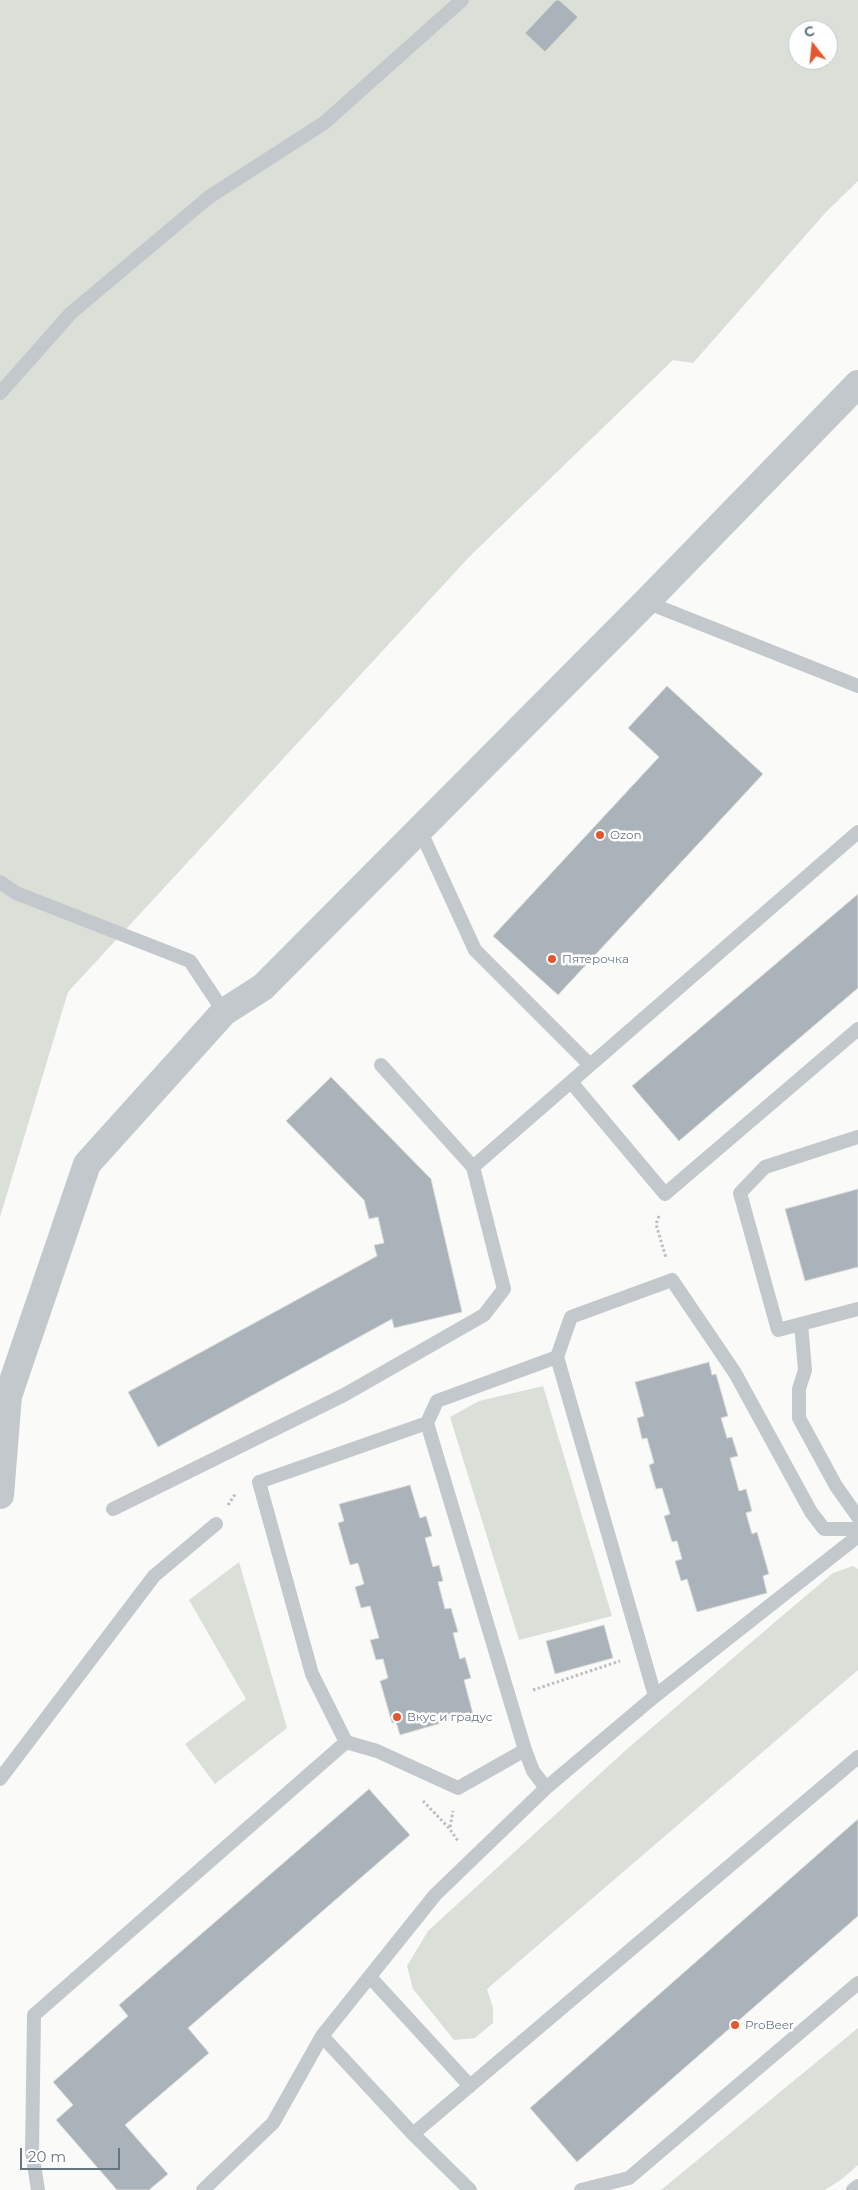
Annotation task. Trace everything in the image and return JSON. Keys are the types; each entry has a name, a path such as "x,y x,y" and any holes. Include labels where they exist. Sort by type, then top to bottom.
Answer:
{"street":[{"path":"0,1495 8,1396 87,1164 224,1012 263,987 857,387"}],"lane":[{"path":"0,393 71,313 209,197 324,123 462,0"},
{"path":"646,602 858,686"},
{"path":"420,830 475,950 590,1065"},
{"path":"473,1167 858,832"},
{"path":"0,882 16,893 190,961 224,1012"},
{"path":"571,1082 665,1194 858,1029"},
{"path":"112,1509 344,1395 484,1315 504,1289 473,1167 381,1065"},
{"path":"858,1137 766,1167 740,1193 778,1330 858,1310"},
{"path":"655,1696 557,1357 571,1317 672,1280 735,1373 811,1512 824,1529 858,1529"},
{"path":"801,1324 805,1370 799,1389 799,1418 836,1486 858,1517"},
{"path":"546,1788 533,1771 525,1750 427,1424 437,1401 557,1357"},
{"path":"427,1424 258,1482 312,1674 346,1742 377,1751 458,1788 525,1750"},
{"path":"0,1779 154,1576 216,1524"},
{"path":"203,2190 273,2123 322,2036 435,1895 546,1788 655,1696 858,1536"},
{"path":"38,2190 32,2152 34,2016 346,1742"},
{"path":"414,2134 858,1757"},
{"path":"370,1977 470,2086"},
{"path":"581,2190 629,2178 858,1983"},
{"path":"322,2036 414,2134 470,2190"},
{"path":"853,2190 858,2186"}],"path":[{"path":"656,1224 661,1239"},
{"path":"216,1524 242,1484 258,1482"},
{"path":"509,1699 644,1653"},
{"path":"420,1798 450,1828 471,1860"}],"shaded area":[{"path":"0,0 858,0 858,181 827,211 693,363 673,360 470,556 68,992 0,1217"},
{"path":"543,1386 612,1616 519,1640 450,1417 479,1401"},
{"path":"239,1562 287,1728 215,1784 185,1744 246,1699 189,1600"},
{"path":"853,1566 858,1569 858,1670 487,1989 493,2008 493,2023 475,2038 454,2040 413,1989 407,1966 428,1931 627,1749 833,1573"},
{"path":"858,2028 858,2165 842,2179 825,2190 661,2190"}],"building":[{"path":"556,0 559,0 578,17 545,52 525,33"},
{"path":"667,686 763,774 558,995 493,936 659,757 628,728"},
{"path":"858,894 858,988 679,1141 632,1086"},
{"path":"331,1077 431,1179 462,1312 394,1328 392,1319 158,1447 128,1392 377,1256 374,1245 384,1243 378,1217 369,1219 364,1200 286,1121"},
{"path":"858,1189 858,1267 805,1281 785,1209"},
{"path":"709,1362 712,1375 716,1374 728,1416 721,1418 727,1438 732,1437 738,1456 730,1458 739,1491 746,1489 752,1511 746,1513 752,1534 757,1532 769,1574 763,1576 767,1593 697,1612 687,1579 681,1581 675,1561 682,1559 677,1541 672,1542 664,1516 670,1514 662,1488 656,1489 649,1465 654,1463 647,1438 642,1439 637,1418 644,1416 635,1382"},
{"path":"410,1485 420,1518 426,1516 432,1536 425,1538 433,1567 439,1565 443,1581 438,1582 445,1609 451,1608 458,1632 453,1633 460,1659 465,1657 471,1678 464,1680 473,1714 400,1735 396,1722 392,1723 380,1681 388,1678 383,1659 376,1660 370,1640 379,1638 370,1606 361,1608 355,1587 364,1584 358,1563 350,1565 338,1523 344,1521 339,1504"},
{"path":"604,1625 613,1658 555,1674 546,1641"},
{"path":"369,1789 410,1835 188,2028 209,2053 125,2125 168,2174 149,2190 117,2190 56,2120 73,2105 53,2082 128,2016 119,2005"},
{"path":"858,1819 858,1916 577,2162 530,2108"}],"place":[{"name":"Ozon","path":"600,835"},
{"name":"Пятерочка","path":"552,959"},
{"name":"Вкус и градус","path":"397,1717"},
{"name":"ProBeer","path":"735,2025"}]}
